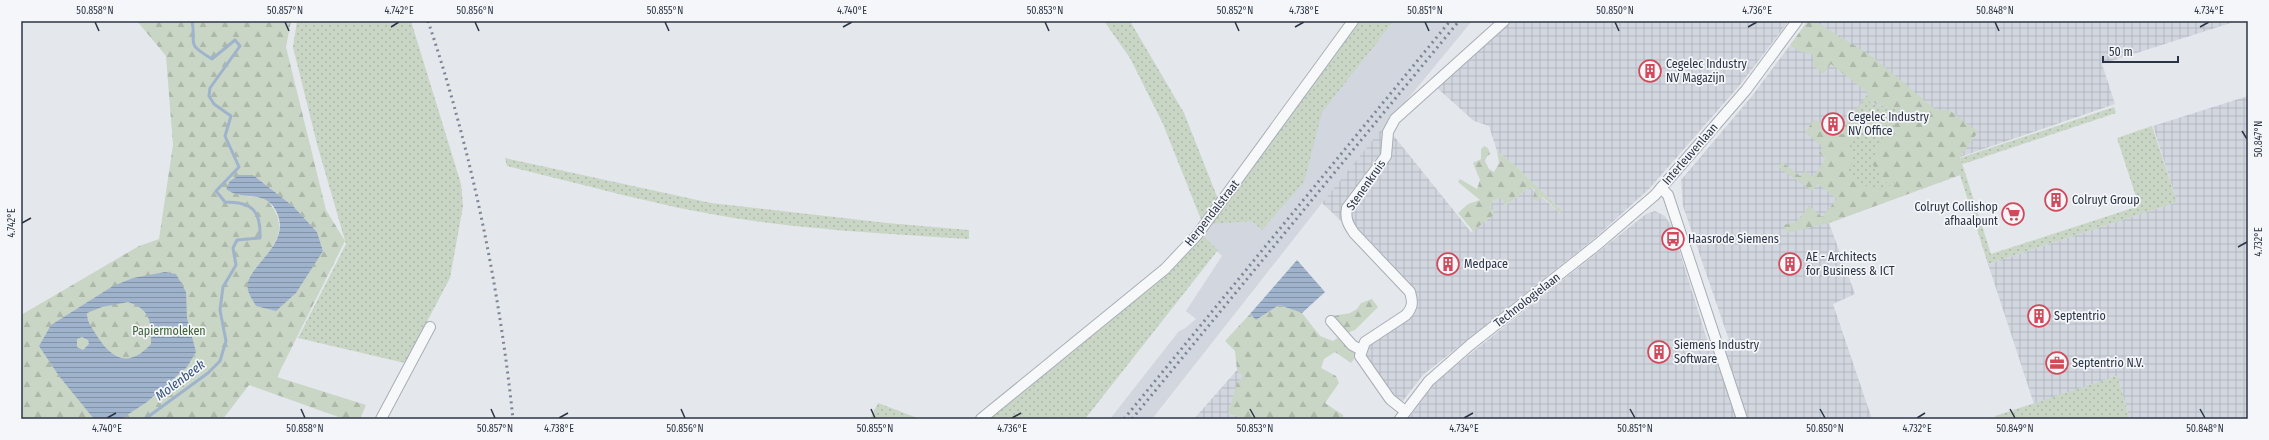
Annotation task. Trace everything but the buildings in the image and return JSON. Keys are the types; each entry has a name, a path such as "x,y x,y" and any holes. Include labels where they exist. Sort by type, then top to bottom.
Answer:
{"street":[{"name":"Herpendalstraat","path":"981,419 1165,269 1196,236 1354,21"},
{"name":"Stenenkruis","path":"1361,350 1366,342 1406,315 1411,309 1413,302 1410,292 1347,224 1345,216 1347,208 1386,156 1388,132 1395,119 1504,21"},
{"name":"Interleuvenlaan","path":"1742,419 1668,196 1661,188 1746,90 1797,21"},
{"name":"Technologielaan","path":"1403,415 1429,381 1470,345 1598,244 1661,188"},
{"path":"1331,321 1352,345 1361,350 1360,356 1364,363 1403,415"},
{"path":"381,419 430,327"}],"shaded area":[{"path":"1394,21 1472,21 1322,203 1152,419 1110,419 1179,331 1184,329 1196,319 1186,311 1222,256 1202,237 1209,224 1320,113"},
{"path":"1509,21 1789,21 1739,86 1649,189 1595,238 1423,375 1398,407 1361,350 1395,321 1413,302 1354,233 1322,203 1385,125 1471,232 1495,214 1490,207 1493,201 1501,197 1505,206 1530,187 1560,213 1561,210 1517,167 1497,151 1489,126 1474,121 1436,87"},
{"path":"1808,21 2237,21 2102,64 2115,104 1960,157 1960,175 1829,223 1855,294 1833,304 1872,419 1408,419 1435,383 1646,214 1655,211 1665,216 1672,227 1709,346 1729,340 1683,206 1681,180 1752,96"},
{"path":"2248,96 2248,419 2130,419 2117,376 2034,404 1988,264 2177,202 2153,126"},
{"path":"1237,370 1244,376 1228,414 1249,419 1194,419"}],"green space":[{"name":"Papiermoleken","path":"137,21 291,21 286,47 326,210 345,241 277,377 366,405 360,419 344,419 249,385 223,419 21,419 21,315 139,246 159,239 173,145 166,56","holes":["253,175 294,207 317,232 323,251 269,252 274,244 279,230 278,217 265,198 245,196"]},
{"path":"297,21 411,21 461,184 463,206 450,278 405,363 298,338 346,244 317,144 293,47"},
{"path":"1104,21 1130,21 1184,113 1218,199 1202,222 1163,124 1130,58"},
{"path":"1357,21 1394,21 1322,112 1304,182 1262,230 1252,221 1208,224"},
{"path":"1808,21 1815,21 1873,57 1936,110 1949,110 1978,132 1960,157 1960,175 1829,223 1787,233 1784,225 1796,222 1809,206 1822,217 1837,199 1818,184 1812,191 1778,167 1782,162 1800,176 1805,171 1813,177 1826,158 1819,153 1823,147 1805,132 1815,119 1836,135 1851,133 1852,163 1846,171 1859,185 1884,189 1895,183 1890,180 1885,183 1881,179 1881,174 1871,163 1883,137 1888,133 1896,136 1899,132 1894,126 1896,118 1909,118 1894,108 1877,104 1865,98 1868,93 1831,64 1823,74 1813,65 1814,55 1798,51 1790,45"},
{"path":"1865,98 1874,105 1902,109 1910,118 1897,136 1890,180 1896,183 1884,189 1859,185 1846,171 1851,133 1836,135"},
{"path":"2114,107 2116,113 1963,164 1960,158"},
{"path":"2152,126 2177,202 1988,264 1960,175 1960,157 1991,254 2139,206 2117,138"},
{"path":"1484,146 1488,148 1490,154 1487,156 1485,161 1489,169 1494,172 1499,163 1497,151 1517,167 1561,210 1560,213 1543,197 1537,201 1533,199 1535,190 1530,187 1505,206 1501,197 1493,201 1490,207 1495,214 1473,231 1458,213 1468,204 1480,200 1458,182 1460,179 1477,189 1480,180 1473,163 1481,159 1481,149"},
{"path":"505,158 711,203 887,223 969,230 969,239 822,229 734,218 649,201 507,166"},
{"path":"1203,236 1218,250 1085,419 987,419 1169,270"},
{"path":"1372,299 1378,307 1355,330 1344,334 1333,321 1333,316 1350,313 1357,309 1361,303"},
{"path":"1279,305 1302,313 1320,336 1333,341 1342,335 1361,350 1351,363 1335,352 1324,359 1321,368 1336,376 1339,383 1325,403 1343,415 1343,419 1249,419 1228,414 1237,383 1243,376 1237,370 1235,351 1225,341 1250,314 1256,320"},
{"path":"2117,376 2130,419 1996,419 1995,416"},
{"path":"878,403 920,419 870,419"}],"water":[{"path":"239,175 253,175 294,207 317,232 323,251 296,293 276,311 256,306 248,290 248,281 274,244 279,234 280,222 275,209 270,203 259,197 239,195 226,189 230,181"},
{"path":"1297,260 1325,292 1302,313 1279,305 1256,320 1250,314"},
{"path":"165,272 176,274 186,292 187,318 196,352 187,367 147,402 121,419 94,419 59,376 39,346 51,325 113,286 133,278","holes":["128,302 141,308 148,317 151,329 151,344 143,352 135,356 120,358 107,349 101,342 91,326 87,313 102,307","82,337 88,340 89,344 83,350 77,347 77,339"]}],"waterway":[{"name":"Molenbeek","path":"145,419 208,373 220,361 226,341 220,310 223,287 236,265 233,248 237,240 260,238 259,221 253,210 242,204 225,202 216,191 239,167 225,136 231,116 214,104 209,96 210,88 240,46 235,40 212,59 203,54 193,43 192,21"}],"railway":[{"path":"428,21 457,118 481,218 500,318 513,419"},
{"path":"1124,419 1450,21"},
{"path":"1132,419 1459,21"}],"place":[{"name":"Cegelec Industry NV Magazijn","path":"1650,71"},
{"name":"Cegelec Industry NV Office","path":"1833,124"},
{"name":"Colruyt Group","path":"2056,200"},
{"name":"Colruyt Collishop afhaalpunt","path":"2013,214"},
{"name":"Haasrode Siemens","path":"1673,239"},
{"name":"Medpace","path":"1448,264"},
{"name":"AE - Architects for Business & ICT","path":"1790,264"},
{"name":"Septentrio","path":"2039,316"},
{"name":"Siemens Industry Software","path":"1659,352"},
{"name":"Septentrio N.V.","path":"2057,363"}]}
